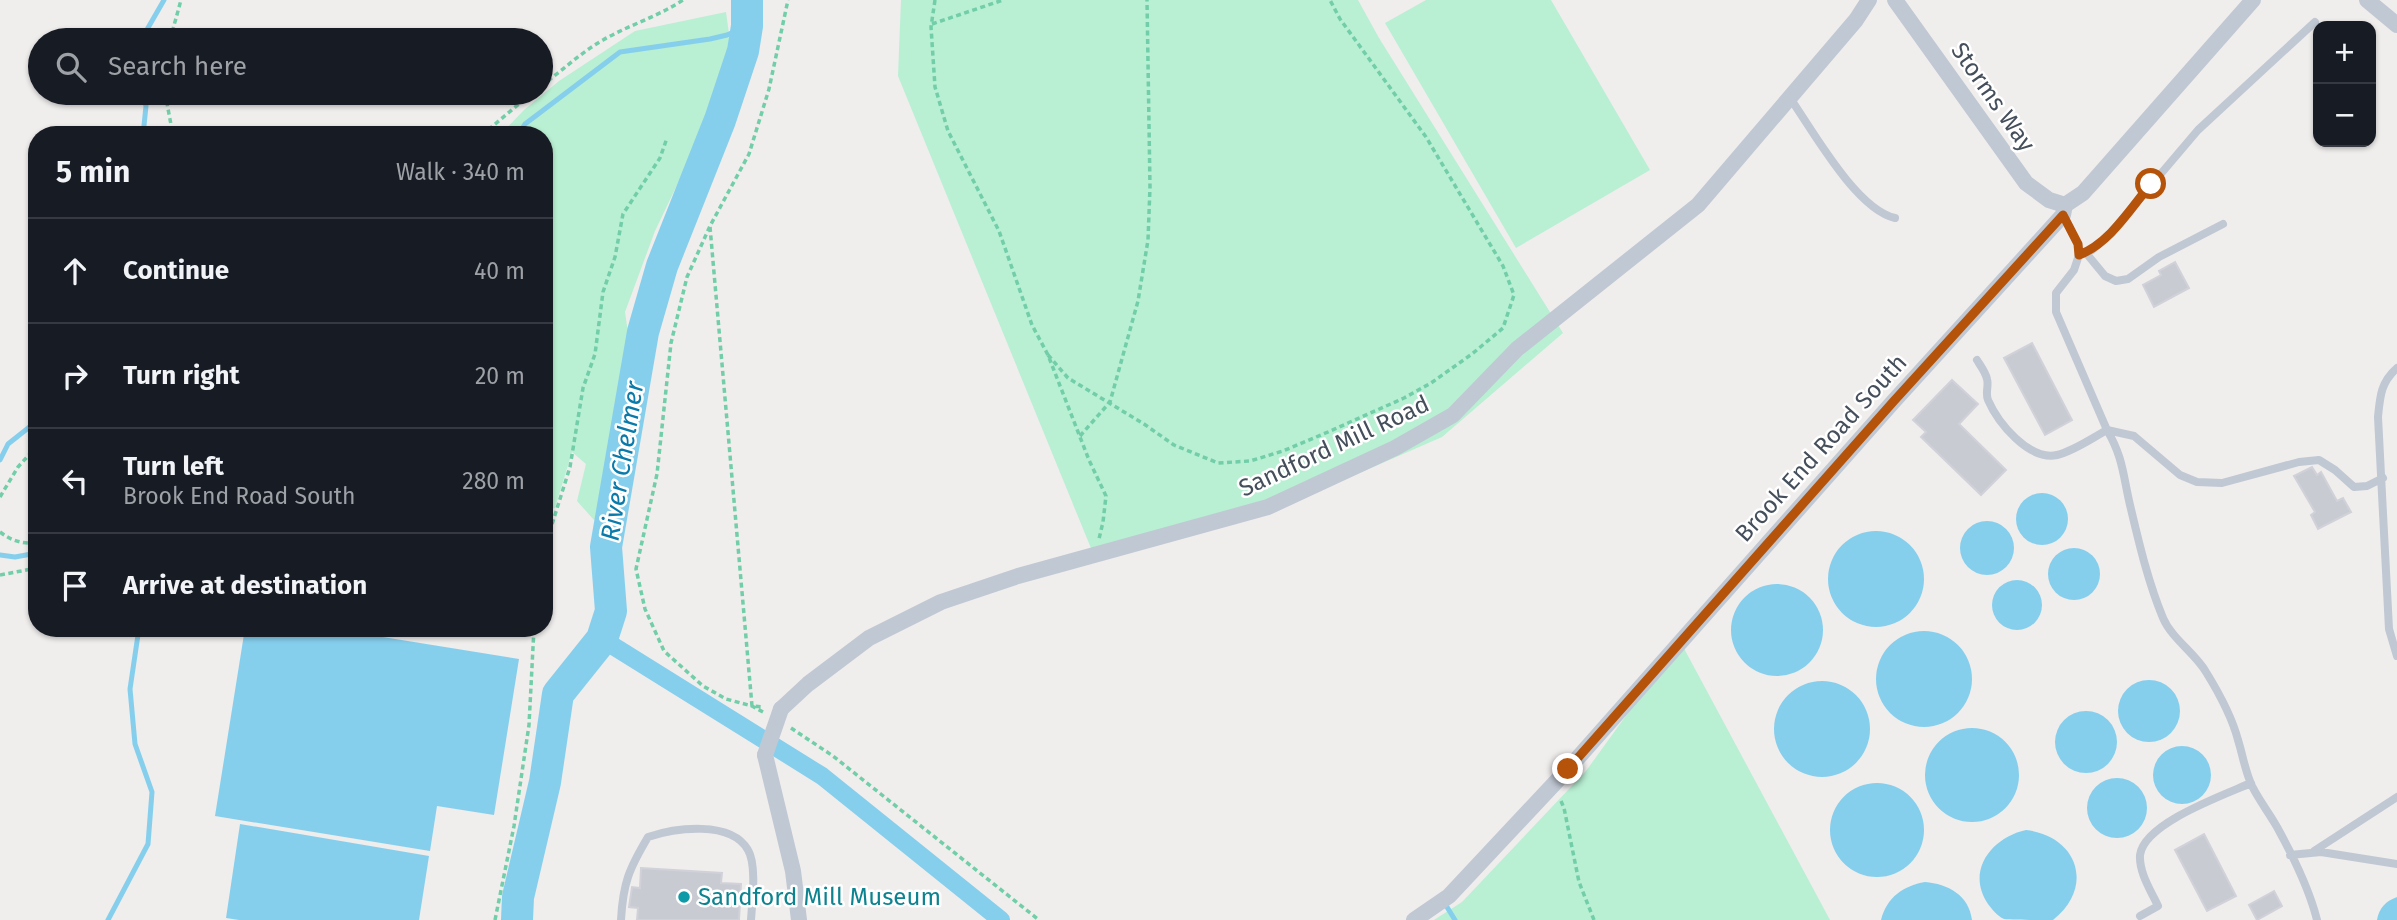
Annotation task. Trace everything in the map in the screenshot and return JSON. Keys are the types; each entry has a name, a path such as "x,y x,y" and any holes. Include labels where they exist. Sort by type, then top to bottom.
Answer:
{"street":[{"name":"Sandford Mill Road","path":"799,920 793,871 765,755 783,717 808,684 869,638 941,602 1018,576 1268,507 1395,448 1452,415 1517,349 1698,205 1856,20 1868,0"},
{"name":"Storms Way","path":"1895,0 2026,183 2064,210"},
{"name":"Brook End Road South","path":"1414,920 1448,896 1553,785 2253,0"},
{"path":"2367,0 2397,25"}],"lane":[{"path":"2313,24 2198,130 2108,236 2082,254 2074,270 2056,293 2056,312 2117,448 2141,554 2165,623 2205,670 2238,738 2251,783 2313,902 2317,920"},
{"path":"1790,98 1860,196 1884,215 1895,218"},
{"path":"2064,210 2082,254 2105,276 2116,281 2128,279 2159,257 2223,224"},
{"path":"1977,360 1987,379 1986,397 2002,424 2020,443 2045,454 2055,456 2107,430 2134,436 2179,475 2197,482 2222,483 2299,462 2319,460 2354,487 2367,486 2383,478"},
{"path":"2397,368 2387,377 2380,391 2378,417 2389,629 2397,656"},
{"path":"2140,916 2158,906 2144,877 2140,854 2161,825 2251,783"},
{"path":"2312,852 2397,797"},
{"path":"621,920 623,890 630,866 648,837 671,830 710,830 733,835 749,851 753,871 751,920"},
{"path":"2290,855 2312,852 2397,864"}],"path":[{"path":"173,28 181,0"},
{"path":"553,76 604,39 664,13 682,0"},
{"path":"764,712 726,699 703,686 664,651 645,609 636,569 657,474 671,343 687,277 710,226 749,153 769,89 788,0"},
{"path":"935,0 931,24 935,87 948,131 999,231 1032,324 1048,355 1105,495 1103,522 1094,556"},
{"path":"931,24 1003,0"},
{"path":"1080,436 1110,402 1138,301 1148,240 1150,187 1147,0"},
{"path":"1048,355 1069,378 1174,445 1218,463 1250,461 1283,451 1404,398 1472,354 1503,328 1514,295 1503,266 1426,137 1340,19 1330,0"},
{"path":"167,105 171,126"},
{"path":"493,126 518,105"},
{"path":"553,518 569,467 583,388 595,355 603,292 615,257 623,214 660,158 667,138"},
{"path":"710,226 752,706"},
{"path":"0,497 28,456"},
{"path":"0,532 10,540 28,544"},
{"path":"0,575 28,570"},
{"path":"495,920 514,826 528,725 533,637"},
{"path":"783,717 1039,920"},
{"path":"1553,785 1564,808 1578,882 1594,920"}],"green space":[{"path":"901,0 1358,0 1563,333 1442,437 1270,512 1095,558 898,76"},
{"path":"1426,0 1551,0 1650,170 1516,248 1385,23"},
{"path":"726,12 733,63 655,231 625,312 628,333 625,379 616,424 607,509 594,520 577,501 586,464 572,452 553,508 553,126 509,126 530,105 553,105 553,86 635,31"},
{"path":"1680,641 1830,920 1434,920 1462,902 1586,771"}],"water":[{"path":"2042,493 2061,500 2068,519 2061,538 2042,545 2023,538 2016,519 2023,500"},
{"path":"1987,521 2006,529 2014,548 2006,567 1987,575 1968,567 1960,548 1968,529"},
{"path":"1876,531 1894,535 1910,545 1920,561 1924,579 1920,597 1910,613 1894,623 1876,627 1858,623 1842,613 1832,597 1828,579 1832,561 1842,545 1858,535"},
{"path":"2074,548 2084,550 2092,556 2098,564 2098,584 2092,592 2084,598 2074,600 2064,598 2056,592 2050,584 2048,574 2050,564 2056,556 2064,550"},
{"path":"2017,580 2035,587 2042,605 2035,623 2017,630 1999,623 1992,605 1999,587"},
{"path":"1777,584 1795,587 1810,597 1820,612 1823,630 1820,648 1810,663 1795,673 1777,676 1759,673 1744,663 1734,648 1731,630 1734,612 1744,597 1759,587"},
{"path":"1924,631 1943,634 1958,645 1969,660 1972,679 1969,698 1958,713 1943,724 1924,727 1905,724 1890,713 1879,698 1876,679 1879,660 1890,645 1905,634"},
{"path":"244,637 383,637 519,659 494,815 437,806 430,851 215,816"},
{"path":"2149,680 2161,682 2171,689 2178,699 2178,723 2171,733 2161,740 2149,742 2137,740 2127,733 2120,723 2118,711 2120,699 2127,689 2137,682"},
{"path":"1822,681 1840,685 1856,695 1866,711 1870,729 1866,747 1856,763 1840,773 1822,777 1804,773 1788,763 1778,747 1774,729 1778,711 1788,695 1804,685"},
{"path":"2086,711 2108,720 2117,742 2108,764 2086,773 2064,764 2055,742 2064,720"},
{"path":"1972,728 1990,731 2005,742 2016,757 2019,775 2016,793 2005,808 1990,819 1972,822 1954,819 1939,808 1928,793 1925,775 1928,757 1939,742 1954,731"},
{"path":"2176,746 2188,746 2203,754 2211,769 2211,781 2203,796 2188,804 2176,804 2161,796 2153,781 2153,769 2161,754"},
{"path":"2117,778 2138,787 2147,808 2138,829 2117,838 2096,829 2087,808 2096,787"},
{"path":"1877,783 1895,787 1910,797 1920,812 1924,830 1920,848 1910,863 1895,873 1877,877 1859,873 1844,863 1834,848 1830,830 1834,812 1844,797 1859,787"},
{"path":"240,824 429,856 419,920 226,918"},
{"path":"2026,830 2044,834 2058,842 2075,865 2077,879 2074,893 2066,907 2053,920 2004,919 1991,908 1982,891 1981,867 1986,857 2003,840"},
{"path":"1925,882 1942,885 1956,892 1967,904 1972,920 1881,920 1887,905 1897,894 1910,886"},
{"path":"2397,897 2397,920 2377,920 2384,906"}],"building":[{"path":"2175,262 2189,288 2154,307 2143,285 2161,275 2159,271"},
{"path":"2032,343 2072,420 2045,435 2004,358"},
{"path":"1952,380 1978,404 1959,424 2006,470 1981,495 1921,437 1926,432 1913,420"},
{"path":"2312,467 2317,475 2321,472 2337,501 2343,498 2351,512 2318,529 2311,515 2315,512 2294,476"},
{"path":"2204,834 2236,896 2207,911 2175,850"},
{"name":"Sandford Mill Museum","path":"641,868 722,873 721,883 741,884 739,920 637,920 638,908 629,907 632,887 640,888"},
{"path":"2274,891 2282,906 2257,920 2249,905"}],"waterway":[{"path":"148,28 164,0"},
{"name":"River Chelmer","path":"517,920 518,897 545,782 558,694 602,639 611,611 606,547 643,332 662,266 720,120 743,51 747,0"},
{"path":"553,103 620,52 710,39 747,26"},
{"path":"144,126 146,105"},
{"path":"524,126 550,105"},
{"path":"0,460 8,444 28,428"},
{"path":"0,555 15,557 28,555"},
{"path":"108,920 148,844 152,792 135,744 130,689 138,637"},
{"path":"602,639 822,776 1001,920"},
{"path":"1447,907 1455,920"}],"place":[{"name":"Sandford Mill Museum","path":"684,897"}],"route":[{"path":"1568,769 1893,402 2063,215 2078,244 2079,255 2092,250 2108,236 2151,184"}]}
